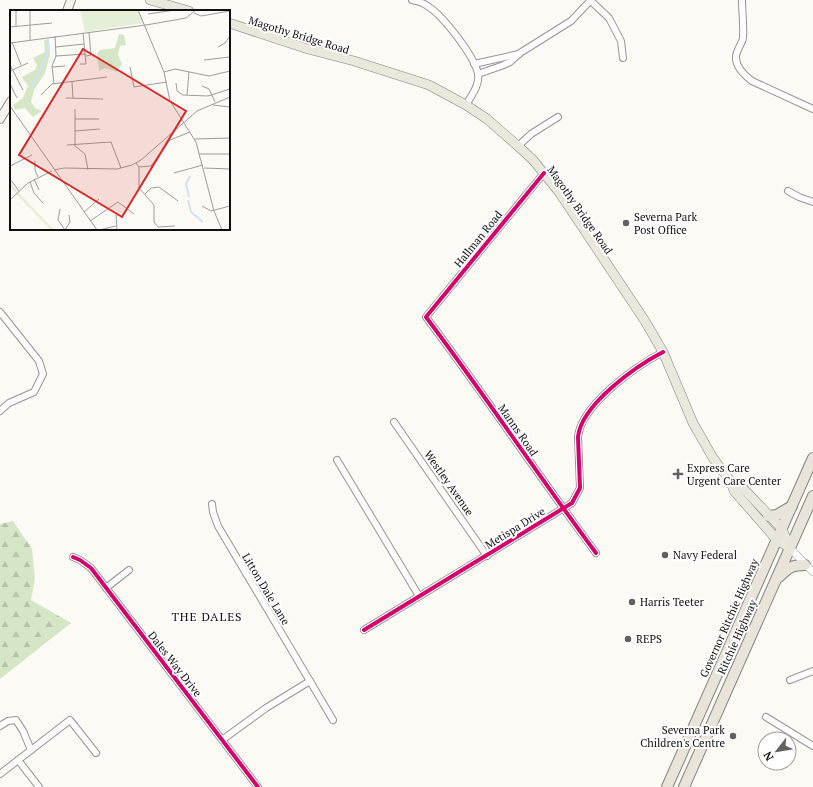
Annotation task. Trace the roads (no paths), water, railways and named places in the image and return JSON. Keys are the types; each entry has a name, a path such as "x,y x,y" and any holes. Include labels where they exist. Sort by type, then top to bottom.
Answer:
{"highway":[{"name":"Governor Ritchie Highway","path":"667,787 813,458"},
{"name":"Ritchie Highway","path":"684,787 813,496"},
{"path":"768,516 777,516 792,506"},
{"path":"776,579 794,565 805,565"}],"main road":[{"path":"67,10 72,0"},
{"path":"150,0 185,10"},
{"name":"Magothy Bridge Road","path":"230,23 429,85 466,105 487,119 533,160 559,192 641,315 663,352 693,423 713,458 731,482 734,491 777,540 790,548"},
{"path":"0,119 10,103"},
{"name":"Magothy Bridge Road","path":"731,482 740,485 782,529 790,548"}],"street":[{"path":"412,0 429,7 446,22 465,48 474,64 478,74 477,82 474,92 466,105"},
{"path":"742,0 743,39 736,55 736,63 739,68 744,75 752,81 813,109"},
{"path":"478,74 510,62 520,53 571,21 591,1 609,18 622,41 623,58"},
{"path":"474,64 520,53"},
{"path":"518,146 531,134 558,117"},
{"name":"Hallman Road","path":"426,317 544,173"},
{"path":"788,191 813,202"},
{"path":"0,312 39,361 43,374 34,392 10,403 0,412"},
{"name":"Manns Road","path":"426,317 462,364 563,509 596,553"},
{"name":"Metispa Drive","path":"364,630 572,503 580,488 578,437 585,418 604,396 628,375 663,352"},
{"name":"Westley Avenue","path":"394,422 487,556"},
{"path":"337,460 419,596"},
{"name":"Litton Dale Lane","path":"212,504 218,526 333,720"},
{"path":"790,548 813,572"},
{"name":"Dales Way Drive","path":"73,558 86,564 106,588 258,787"},
{"path":"106,588 129,570"},
{"path":"790,680 813,671"},
{"path":"222,740 266,708 310,681"},
{"path":"766,717 813,746"},
{"path":"0,726 8,721 16,720 23,731 31,750"},
{"path":"0,774 70,720 96,752"},
{"path":"18,760 39,787"}],"place":[{"name":"Severna Park Post Office","path":"626,223"},
{"name":"Express Care Urgent Care Center","path":"678,474"},
{"name":"Navy Federal","path":"665,555"},
{"name":"Harris Teeter","path":"632,602"},
{"name":"REPS","path":"628,639"},
{"name":"Severna Park Children's Centre","path":"733,736"}],"district":[{"name":"THE DALES","path":"207,617"}]}
